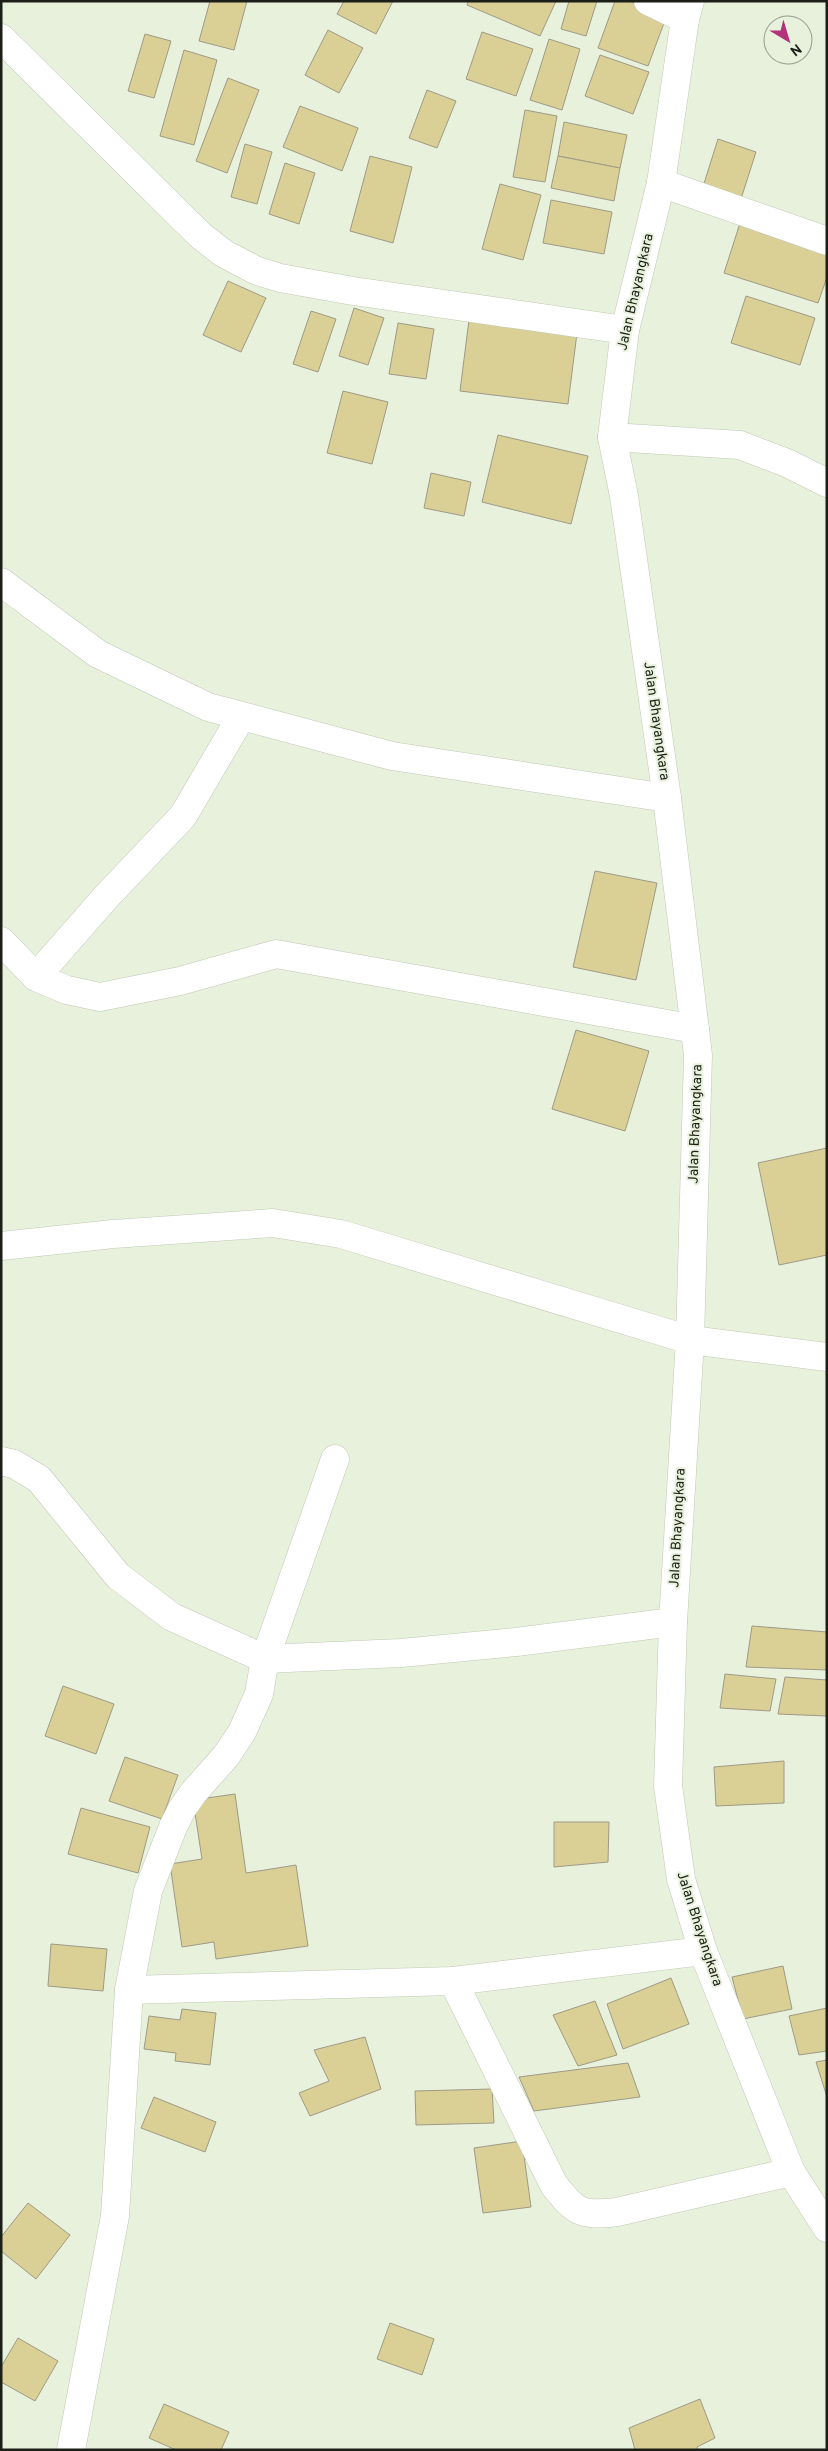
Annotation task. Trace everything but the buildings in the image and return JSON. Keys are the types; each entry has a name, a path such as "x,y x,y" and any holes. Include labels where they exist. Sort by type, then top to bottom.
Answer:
{"street":[{"path":"648,1 688,10"},
{"name":"Jalan Bhayangkara","path":"688,10 661,183 625,330 612,437 624,496 667,798 698,1055 690,1340 673,1622 668,1786 681,1879 703,1951 792,2172 827,2228"},
{"path":"1,38 200,235 223,253 255,270 280,278 353,291 625,330"},
{"path":"661,183 827,241"},
{"path":"612,437 740,445 787,463 827,483"},
{"path":"1,582 98,654 208,706 241,717 392,756 667,798"},
{"path":"36,977 106,897 183,816 241,717"},
{"path":"1,941 36,977 67,990 100,997 180,981 276,954 695,1029"},
{"path":"1,1246 113,1234 273,1223 342,1234 690,1340 827,1357"},
{"path":"70,2450 115,2216 129,1990 148,1891 173,1826 194,1792 226,1756 242,1732 259,1694 265,1659 334,1458"},
{"path":"1,1461 14,1464 40,1479 118,1576 172,1617 265,1659 401,1653 516,1642 673,1622"},
{"path":"129,1990 453,1981 703,1951"},
{"path":"453,1981 554,2185 570,2205 592,2215 617,2212 792,2172"}]}
